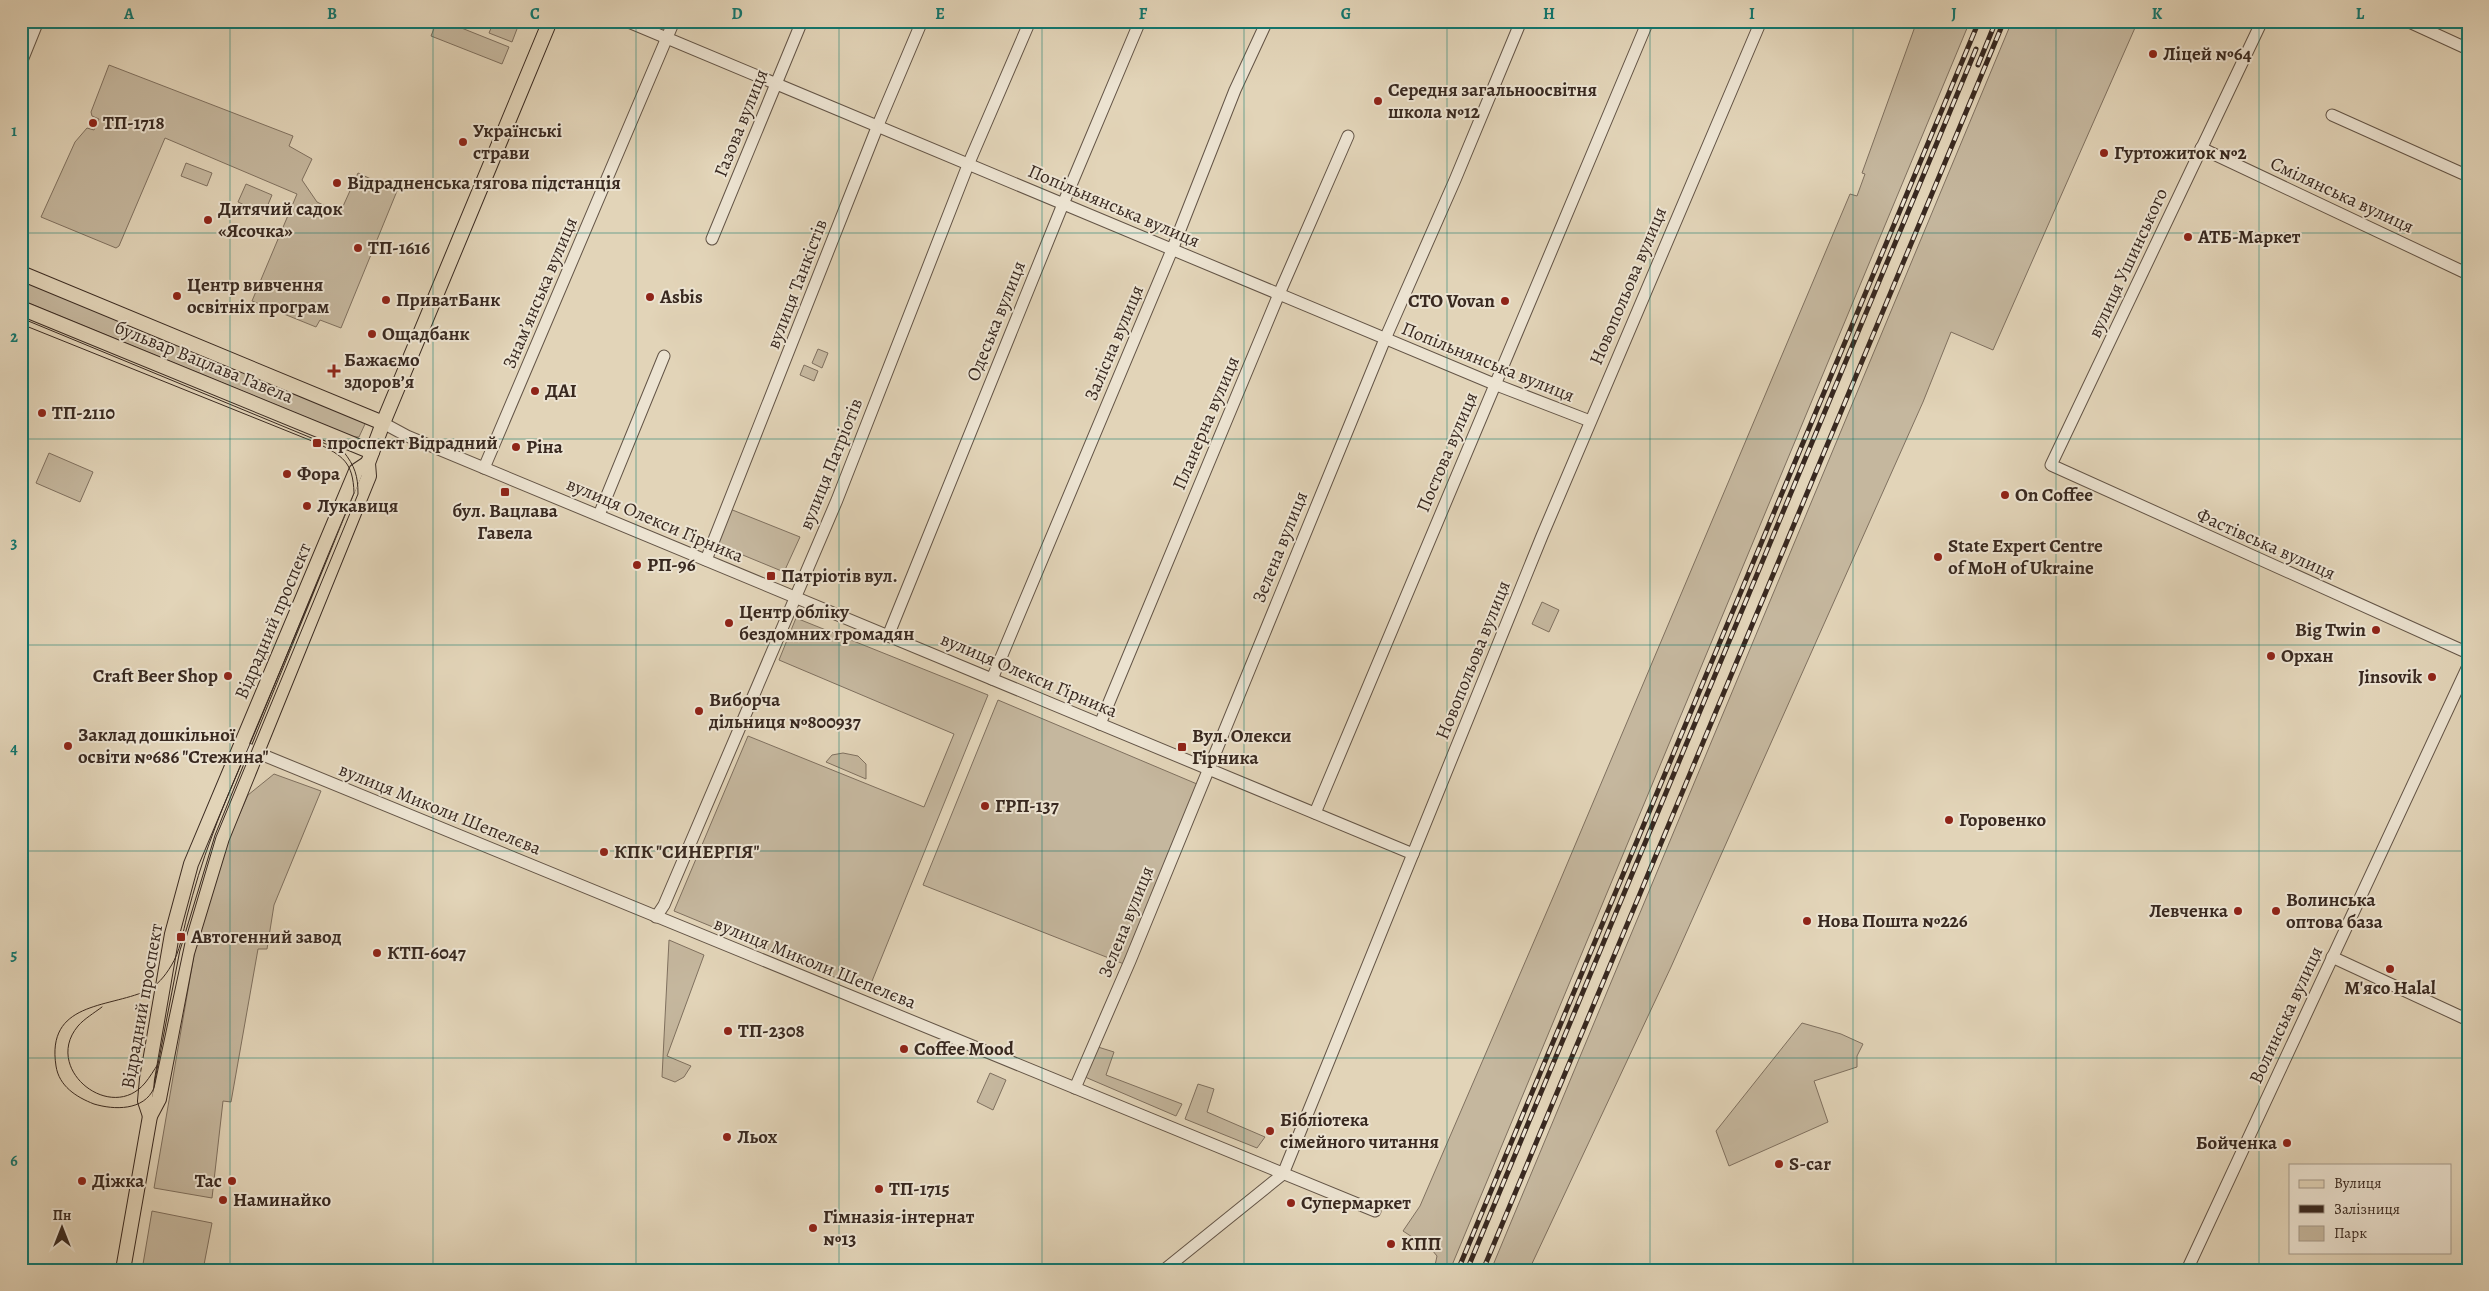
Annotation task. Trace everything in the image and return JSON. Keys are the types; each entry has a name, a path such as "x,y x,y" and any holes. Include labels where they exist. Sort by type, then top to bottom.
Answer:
{"main road":[{"name":"Відрадний проспект","path":"123,1270 150,1116 159,1099 187,953 222,838 369,476 370,457 383,423 550,21"},
{"name":"бульвар Вацлава Гавела","path":"21,272 383,423"},
{"name":"бульвар Вацлава Гавела","path":"21,308 370,457"},
{"name":"Відрадний проспект","path":"150,1116 145,1101 147,1079 168,950 179,902 191,864 356,471 370,457"}],"street":[{"path":"21,63 38,21"},
{"name":"Попільнянська вулиця","path":"626,21 1385,339 1590,421"},
{"name":"Знамʼянська вулиця","path":"484,468 674,21"},
{"name":"Газова вулиця","path":"712,239 802,21"},
{"name":"вулиця Танкістів","path":"706,560 878,125 922,21"},
{"name":"вулиця Патріотів","path":"656,917 664,905 837,500 968,164 1030,21"},
{"name":"Одеська вулиця","path":"888,636 1063,204 1140,21"},
{"name":"Залісна вулиця","path":"992,679 1172,250 1235,90 1267,21"},
{"name":"Зелена вулиця","path":"1075,1088 1130,961 1207,769 1385,339 1455,180 1521,21"},
{"name":"Постова вулиця","path":"1315,813 1648,21"},
{"name":"Новопольова вулиця","path":"1164,1270 1283,1174 1590,421 1760,21"},
{"name":"вулиця Ушинського","path":"2051,465 2262,21"},
{"path":"2407,21 2468,49"},
{"path":"2332,115 2468,176"},
{"name":"Планерна вулиця","path":"1100,724 1279,294 1348,136"},
{"name":"Смілянська вулиця","path":"2201,148 2468,274"},
{"path":"599,515 664,356"},
{"name":"вулиця Олекси Гірника","path":"383,423 484,468 1413,854"},
{"name":"Фастівська вулиця","path":"2051,465 2468,653"},
{"name":"Волинська вулиця","path":"2187,1270 2468,666"},
{"name":"вулиця Миколи Шепелєва","path":"241,746 1375,1212"},
{"path":"2332,957 2468,1020"}],"green space":[{"path":"437,21 444,21 509,47 502,64 431,36"},
{"path":"494,21 520,21 512,42 489,33"},
{"path":"1917,21 1970,21 1450,1270 1434,1270 1437,1256 1432,1250 1403,1231 1420,1206 1554,895 1850,194 1857,196 1865,174 1862,173"},
{"path":"2012,21 2138,21 1993,350 1951,332 1923,402 1671,967 1529,1270 1491,1270"},
{"path":"109,65 293,136 289,146 312,159 302,180 317,202 340,213 358,173 397,191 341,328 320,320 316,327 252,301 297,194 165,138 119,246 116,248 41,217 75,142 87,128 94,130 99,119 92,116 91,112"},
{"path":"186,163 212,173 207,186 181,176"},
{"path":"246,184 272,195 264,214 238,202"},
{"path":"21,278 362,419 365,424 359,437 354,437 21,300"},
{"path":"818,349 828,353 822,368 812,363"},
{"path":"804,365 818,371 814,381 800,375"},
{"path":"49,453 93,472 80,502 36,483"},
{"path":"730,509 800,537 784,572 716,544"},
{"path":"1542,602 1559,610 1549,632 1532,624"},
{"path":"796,618 988,695 868,991 674,911 748,736 924,807 954,734 779,660"},
{"path":"998,700 1197,784 1124,964 923,885"},
{"path":"843,753 858,756 866,764 866,779 826,762 832,755"},
{"path":"274,774 321,791 274,905 267,949 258,949 231,1102 223,1101 212,1198 154,1188 195,949 228,840 248,795"},
{"path":"669,940 704,955 667,1056 691,1066 684,1077 675,1082 662,1077"},
{"path":"1802,1023 1841,1034 1863,1044 1857,1056 1857,1067 1814,1081 1828,1122 1729,1166 1716,1131"},
{"path":"1098,1047 1114,1052 1106,1075 1182,1104 1176,1116 1085,1077"},
{"path":"990,1073 1006,1080 993,1110 977,1102"},
{"path":"1198,1084 1214,1089 1207,1112 1265,1137 1257,1148 1185,1119"},
{"path":"152,1211 212,1223 203,1270 142,1270"}],"tram line":[{"path":"21,318 343,451 353,466 357,482 358,494 216,837 186,938 154,1088 143,1101 128,1107 119,1108 94,1104 69,1090 61,1079 56,1066 55,1045 60,1030 70,1019 83,1011 150,989 169,970 177,955 198,876 217,821 354,493 353,482 349,467 345,461 334,452 317,443 21,324"},
{"path":"102,1007 78,1026 69,1042 68,1059 74,1074 85,1086 99,1094 115,1097 131,1094 145,1083 158,1064"}],"railway":[{"path":"1458,1270 1979,21"},
{"path":"1978,65 1996,21"},
{"path":"1483,1270 2004,21"},
{"path":"1467,1270 1976,49"}],"place":[{"name":"Ліцей №64","path":"2153,54"},
{"name":"Середня загальноосвітня школа №12","path":"1378,101"},
{"name":"ТП-1718","path":"93,123"},
{"name":"Українські страви","path":"463,142"},
{"name":"Гуртожиток №2","path":"2104,153"},
{"name":"Відрадненська тягова підстанція","path":"337,183"},
{"name":"Дитячий садок «Ясочка»","path":"208,220"},
{"name":"АТБ-Маркет","path":"2188,237"},
{"name":"ТП-1616","path":"358,248"},
{"name":"Центр вивчення освітніх програм","path":"177,296"},
{"name":"Asbis","path":"650,297"},
{"name":"ПриватБанк","path":"386,300"},
{"name":"СТО Vovan","path":"1505,301"},
{"name":"Ощадбанк","path":"372,334"},
{"name":"Бажаємо здоровʼя","path":"334,371"},
{"name":"ДАІ","path":"535,391"},
{"name":"ТП-2110","path":"42,413"},
{"name":"проспект Відрадний","path":"317,443"},
{"name":"Ріна","path":"516,447"},
{"name":"Фора","path":"287,474"},
{"name":"бул. Вацлава Гавела","path":"505,492"},
{"name":"On Coffee","path":"2005,495"},
{"name":"Лукавиця","path":"307,506"},
{"name":"State Expert Centre of MoH of Ukraine","path":"1938,557"},
{"name":"РП-96","path":"637,565"},
{"name":"Патріотів вул.","path":"771,576"},
{"name":"Центр обліку бездомних громадян","path":"729,623"},
{"name":"Big Twin","path":"2376,630"},
{"name":"Орхан","path":"2271,656"},
{"name":"Craft Beer Shop","path":"228,676"},
{"name":"Jinsovik","path":"2432,677"},
{"name":"Виборча дільниця №800937","path":"699,711"},
{"name":"Заклад дошкільної освіти №686 \"Стежина\"","path":"68,746"},
{"name":"Вул. Олекси Гірника","path":"1182,747"},
{"name":"ГРП-137","path":"985,806"},
{"name":"Горовенко","path":"1949,820"},
{"name":"КПК \"СИНЕРГІЯ\"","path":"604,852"},
{"name":"Левченка","path":"2238,911"},
{"name":"Волинська оптова база","path":"2276,911"},
{"name":"Нова Пошта №226","path":"1807,921"},
{"name":"Автогенний завод","path":"181,937"},
{"name":"КТП-6047","path":"377,953"},
{"name":"М'ясо Halal","path":"2390,969"},
{"name":"ТП-2308","path":"728,1031"},
{"name":"Coffee Mood","path":"904,1049"},
{"name":"Бібліотека сімейного читання","path":"1270,1131"},
{"name":"Льох","path":"727,1137"},
{"name":"Бойченка","path":"2287,1143"},
{"name":"S-car","path":"1779,1164"},
{"name":"Діжка","path":"82,1181"},
{"name":"Тас","path":"232,1181"},
{"name":"ТП-1715","path":"879,1189"},
{"name":"Наминайко","path":"223,1200"},
{"name":"Супермаркет","path":"1291,1203"},
{"name":"Гімназія-інтернат №13","path":"813,1228"},
{"name":"КПП","path":"1391,1244"}]}
